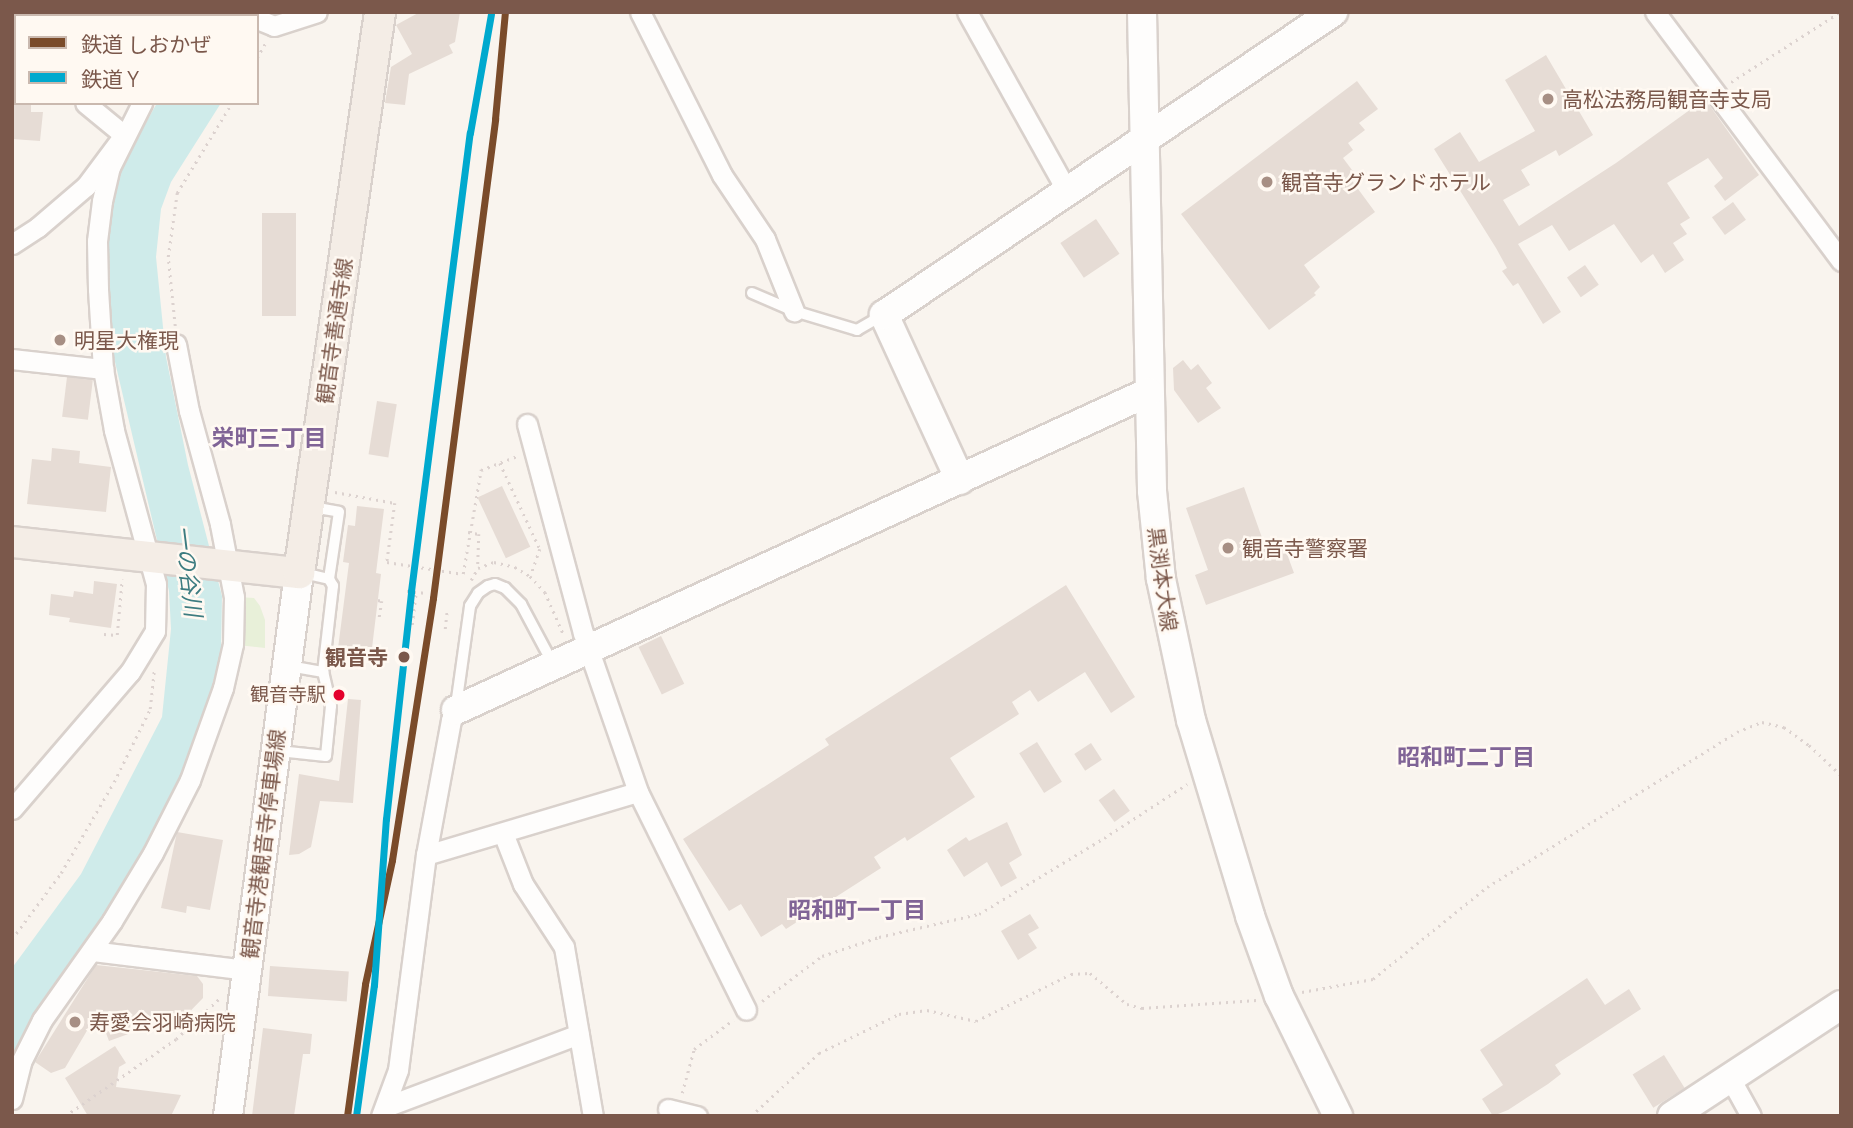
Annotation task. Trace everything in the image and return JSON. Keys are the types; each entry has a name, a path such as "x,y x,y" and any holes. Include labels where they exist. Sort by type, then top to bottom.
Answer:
{"main road":[{"name":"観音寺善通寺線","path":"299,573 317,498 380,12"},
{"name":"黒渕本大線","path":"1142,12 1152,491 1161,579 1173,644 1224,838 1273,998 1338,1116"},
{"path":"960,480 884,315 1066,189 1144,140 1333,12"},
{"path":"456,710 570,652 960,480 1149,392"},
{"path":"12,542 299,573"},
{"name":"観音寺港観音寺停車場線","path":"228,1116 299,573"},
{"path":"1672,1116 1841,1005"}],"street":[{"path":"266,22 317,12"},
{"path":"640,12 722,175 765,239 794,311"},
{"path":"967,12 1066,189"},
{"path":"1655,12 1841,261"},
{"path":"87,105 124,135"},
{"path":"12,808 130,672 155,631 156,584 114,430 103,369 97,241 110,167 141,105"},
{"path":"12,244 38,227 86,186 124,135"},
{"path":"12,1099 21,1062 42,1020 92,951 153,853 208,737 233,644 234,597 220,523 189,411 177,344"},
{"path":"12,359 103,369"},
{"path":"527,424 570,652 746,1010"},
{"path":"383,1112 398,1070 426,855 451,720 456,710"},
{"path":"426,855 638,792"},
{"path":"503,833 523,884 564,947 593,1116"},
{"path":"92,951 247,970"},
{"path":"383,1112 579,1034"},
{"path":"1730,1078 1751,1116"},
{"path":"668,1109 696,1116"}],"lane":[{"path":"752,293 794,311 857,330 884,315"},
{"path":"275,750 326,755 331,706 323,672 333,586 329,579 340,512 317,498"},
{"path":"299,573 329,579"},
{"path":"456,710 470,606 478,593 488,586 495,584 505,589 570,652"},
{"path":"287,666 323,672"}],"path":[{"path":"1714,92 1840,12"},
{"path":"177,344 168,257 177,192 231,105"},
{"path":"317,498 395,503 387,562 463,573 468,532 481,470 534,450"},
{"path":"500,463 540,549 530,576"},
{"path":"467,587 478,568 479,534 468,532"},
{"path":"478,568 494,562 515,567 530,576 545,592 570,652"},
{"path":"104,634 117,635 123,572"},
{"path":"407,591 427,593"},
{"path":"412,625 416,592"},
{"path":"378,600 382,601 379,620"},
{"path":"445,629 447,611"},
{"path":"12,939 61,873 114,782 150,709 155,631"},
{"path":"751,1116 819,1053 899,1014 927,1010 976,1021 1072,974 1090,972 1127,1004 1142,1008 1273,998 1373,979 1488,887 1737,732 1762,722 1784,727 1841,775"},
{"path":"668,1109 681,1095 694,1049 746,1010 789,983 822,956 879,937 979,914 1104,838 1195,777"},
{"path":"65,1116 176,1039 228,991"}],"green space":[{"path":"239,597 254,598 260,606 265,620 265,648 238,645"}],"water":[{"name":"一の谷川","path":"156,105 220,105 171,182 161,209 156,257 166,357 188,465 222,596 221,651 201,728 176,789 113,909 12,1059 12,968 81,874 162,717 171,629 169,591 111,345 108,222 121,167"}],"building":[{"path":"420,12 460,12 455,42 449,45 453,53 409,74 405,105 385,103 391,67 412,54 396,25"},
{"path":"1546,55 1593,135 1559,156 1556,150 1521,170 1530,185 1503,200 1519,226 1616,163 1705,99 1759,175 1725,201 1714,186 1723,178 1708,158 1667,183 1690,218 1680,224 1687,234 1673,243 1684,260 1665,273 1653,254 1641,263 1614,224 1569,251 1552,225 1518,244 1561,312 1543,324 1518,283 1513,286 1502,271 1507,268 1496,248 1434,149 1460,132 1479,162 1535,131 1505,80"},
{"path":"1357,81 1378,109 1359,123 1365,130 1348,143 1353,150 1343,158 1355,174 1350,178 1375,212 1304,265 1320,287 1314,293 1316,295 1269,330 1181,214"},
{"path":"14,103 31,105 31,112 43,112 40,141 12,139"},
{"path":"1733,202 1746,220 1725,235 1712,217"},
{"path":"262,213 296,213 296,316 262,316"},
{"path":"1096,219 1119,254 1084,278 1060,243"},
{"path":"1585,265 1599,285 1581,297 1567,278"},
{"path":"1183,360 1191,370 1198,364 1212,383 1206,388 1221,408 1198,423 1174,390 1173,368"},
{"path":"67,377 93,380 88,420 62,417"},
{"path":"377,401 397,404 388,457 369,454"},
{"path":"52,448 80,451 79,463 111,467 106,512 27,504 32,459 51,461"},
{"path":"502,486 530,547 506,558 478,497"},
{"name":"観音寺警察署","path":"1244,487 1266,549 1283,543 1294,573 1206,605 1195,575 1208,570 1186,508"},
{"name":"観音寺駅","path":"357,506 384,509 376,573 381,574 372,648 368,649 367,660 337,656 349,563 343,562 348,525 355,526"},
{"path":"94,581 117,584 111,628 69,622 70,618 49,615 51,594 73,597 74,591 93,594"},
{"path":"1066,585 1135,697 1111,713 1085,672 1038,702 1030,690 1012,702 1019,714 950,758 975,797 907,841 905,837 874,857 881,868 786,929 782,924 761,937 741,904 729,911 683,839 829,745 825,739"},
{"path":"661,636 684,684 662,695 639,647"},
{"path":"348,699 361,700 353,803 320,801 311,847 299,854 289,855 299,774 339,781"},
{"path":"1037,742 1062,782 1044,793 1019,753"},
{"path":"1091,743 1102,760 1085,771 1074,754"},
{"path":"1114,789 1130,811 1114,822 1099,800"},
{"path":"1007,822 1022,855 1009,863 1017,878 1001,887 987,862 964,877 947,850 966,837 969,841"},
{"path":"177,832 223,840 210,910 187,906 186,913 161,908"},
{"path":"1030,914 1039,928 1028,934 1037,948 1018,960 1001,931"},
{"name":"寿愛会羽崎病院","path":"96,965 197,976 203,984 203,998 170,1032 154,1017 142,1029 109,1041 98,1012 65,1068 51,1073 35,1062"},
{"path":"270,966 349,972 347,1001 268,996"},
{"path":"1587,978 1605,1005 1629,989 1641,1009 1555,1065 1561,1074 1548,1084 1508,1110 1493,1116 1482,1099 1503,1085 1480,1050"},
{"path":"263,1028 312,1034 310,1054 303,1054 294,1116 252,1116"},
{"path":"115,1046 126,1063 119,1067 116,1087 181,1095 171,1116 88,1116 65,1078"},
{"path":"1664,1055 1685,1088 1653,1108 1633,1075"}],"rail line":[{"name":"しおかぜ","path":"347,1116 365,984 392,860 433,598 495,119 505,12"},
{"name":"Y","path":"356,1116 374,985 386,819 411,591 470,133 491,14"}],"place":[{"name":"高松法務局観音寺支局","path":"1548,99"},
{"name":"観音寺グランドホテル","path":"1267,182"},
{"name":"明星大権現","path":"60,340"},
{"name":"観音寺警察署","path":"1228,548"},
{"name":"観音寺","path":"404,657"},
{"name":"観音寺駅","path":"339,695"},
{"name":"寿愛会羽崎病院","path":"75,1022"}],"district":[{"name":"栄町三丁目","path":"269,437"},
{"name":"昭和町二丁目","path":"1466,756"},
{"name":"昭和町一丁目","path":"857,909"}]}
